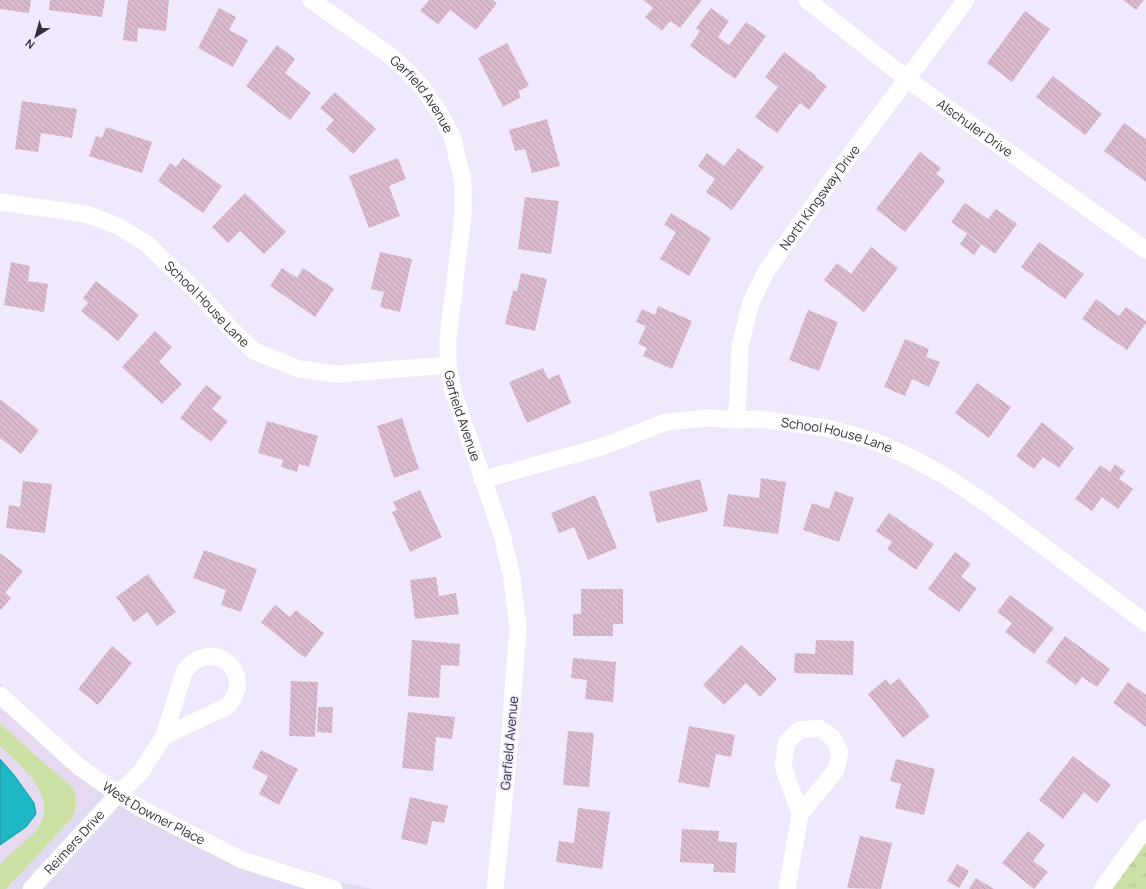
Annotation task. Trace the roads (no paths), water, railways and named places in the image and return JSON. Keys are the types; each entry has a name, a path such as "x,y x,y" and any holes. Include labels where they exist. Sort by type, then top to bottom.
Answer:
{"street":[{"name":"Garfield Avenue","path":"311,0 388,54 422,87 439,112 452,136 463,182 464,198 462,235 448,338 448,365 452,391 503,538 512,578 518,626 507,772 495,889"},
{"name":"Alschuler Drive","path":"806,0 908,79 1146,250"},
{"name":"North Kingsway Drive","path":"735,420 738,400 740,346 749,309 758,286 778,253 966,0"},
{"name":"School House Lane","path":"0,202 86,214 118,226 147,244 203,298 228,326 254,351 299,369 337,374 448,365"},
{"name":"School House Lane","path":"482,480 601,447 666,422 709,418 735,420 759,419 827,428 862,437 912,458 947,477 987,504 1146,624"},
{"name":"Reimers Drive","path":"31,889 118,794 141,772 164,736 184,672 189,666 202,657 210,656 222,659 232,667 236,674 238,683 236,696 228,706 164,736"},
{"name":"West Downer Place","path":"0,695 78,766 142,809 242,860 334,889"},
{"path":"787,889 800,814 783,766 787,742 800,730 819,728 832,738 840,752 836,770 800,814"},
{"path":"1102,889 1146,828"}],"water":[{"path":"0,759 14,775 34,803 36,814 26,827 0,845"}]}
